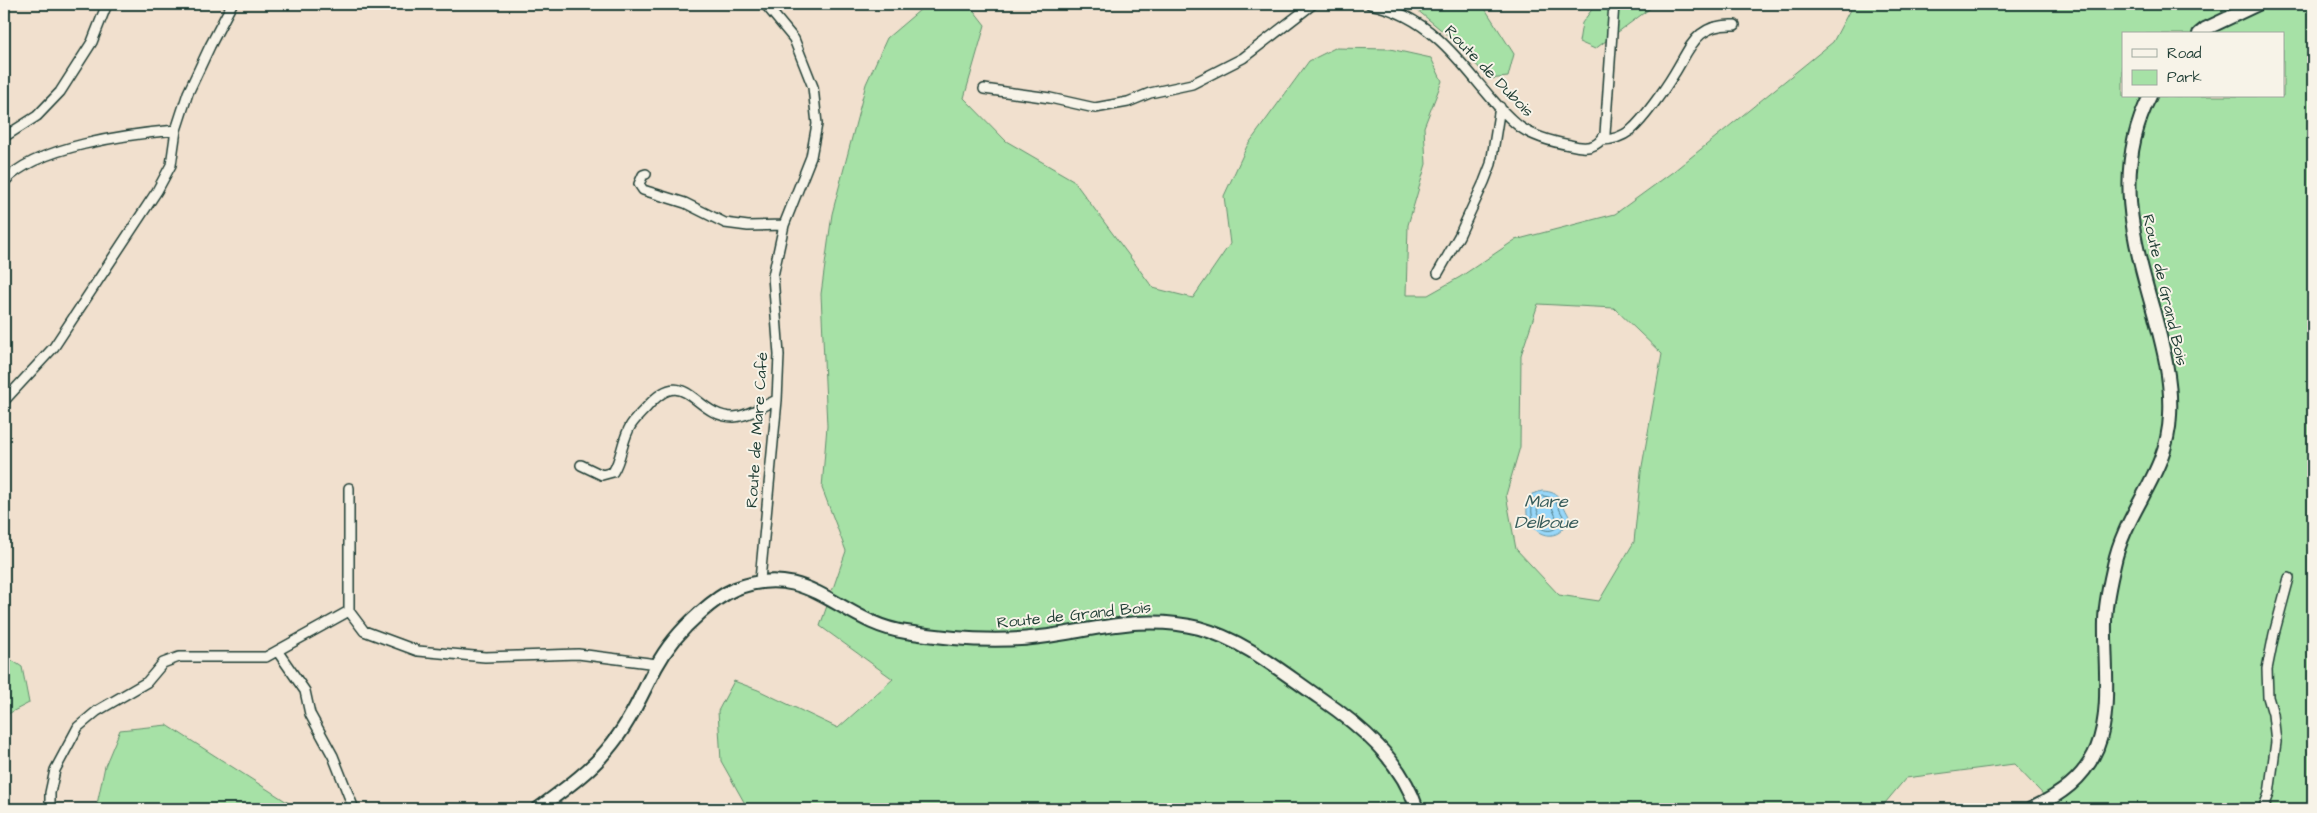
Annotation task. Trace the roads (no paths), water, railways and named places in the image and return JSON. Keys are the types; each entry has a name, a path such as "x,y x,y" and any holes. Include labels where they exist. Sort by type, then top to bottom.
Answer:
{"main road":[{"path":"2201,32 2258,4"},
{"name":"Route de Grand Bois","path":"2031,809 2058,796 2072,784 2088,766 2097,747 2103,724 2106,690 2105,620 2114,564 2122,534 2159,468 2167,439 2170,415 2166,358 2133,231 2128,198 2129,165 2133,140 2140,116 2149,98"},
{"name":"Route de Grand Bois","path":"538,809 584,773 608,750 634,712 657,664 682,629 708,606 732,590 760,580 791,582 813,591 868,620 903,632 996,641 1041,637 1088,628 1152,621 1200,628 1244,646 1345,715 1382,748 1395,766 1417,809"}],"street":[{"path":"4,137 38,116 60,92 92,42 107,4"},
{"path":"4,401 54,347 157,191 171,165 176,130 188,93 232,4"},
{"name":"Route de Mare Café","path":"760,580 777,400 779,355 773,276 784,225 811,157 818,124 813,87 794,39 765,4"},
{"path":"984,89 1095,108 1128,102 1150,92 1192,84 1242,58 1313,4"},
{"name":"Route de Dubois","path":"1370,4 1386,5 1419,24 1438,38 1472,73 1500,107 1522,128 1550,141 1583,148 1596,145 1602,140 1618,137 1631,130 1674,75 1693,40 1720,25 1735,25"},
{"path":"1602,140 1605,134 1608,111 1610,36 1614,4"},
{"path":"1438,273 1475,205 1491,164 1500,107"},
{"path":"4,182 37,158 119,137 176,130"},
{"path":"646,174 639,184 642,190 672,198 725,223 748,226 784,225"},
{"path":"581,465 602,475 613,472 623,451 630,426 652,400 664,391 680,389 717,413 736,417 777,400"},
{"path":"350,488 349,611 364,631 418,651 484,657 578,654 657,664"},
{"path":"2264,809 2269,794 2276,742 2273,714 2268,698 2267,670 2274,634 2289,578"},
{"path":"50,809 50,794 55,770 78,727 97,711 147,682 162,663 179,657 266,658 349,611"},
{"path":"278,652 305,691 310,714 333,756 354,809"}],"water":[{"name":"Mare Delboue","path":"1542,491 1557,495 1569,516 1564,528 1556,534 1548,535 1539,532 1532,526 1528,517 1527,506 1532,494"}]}
